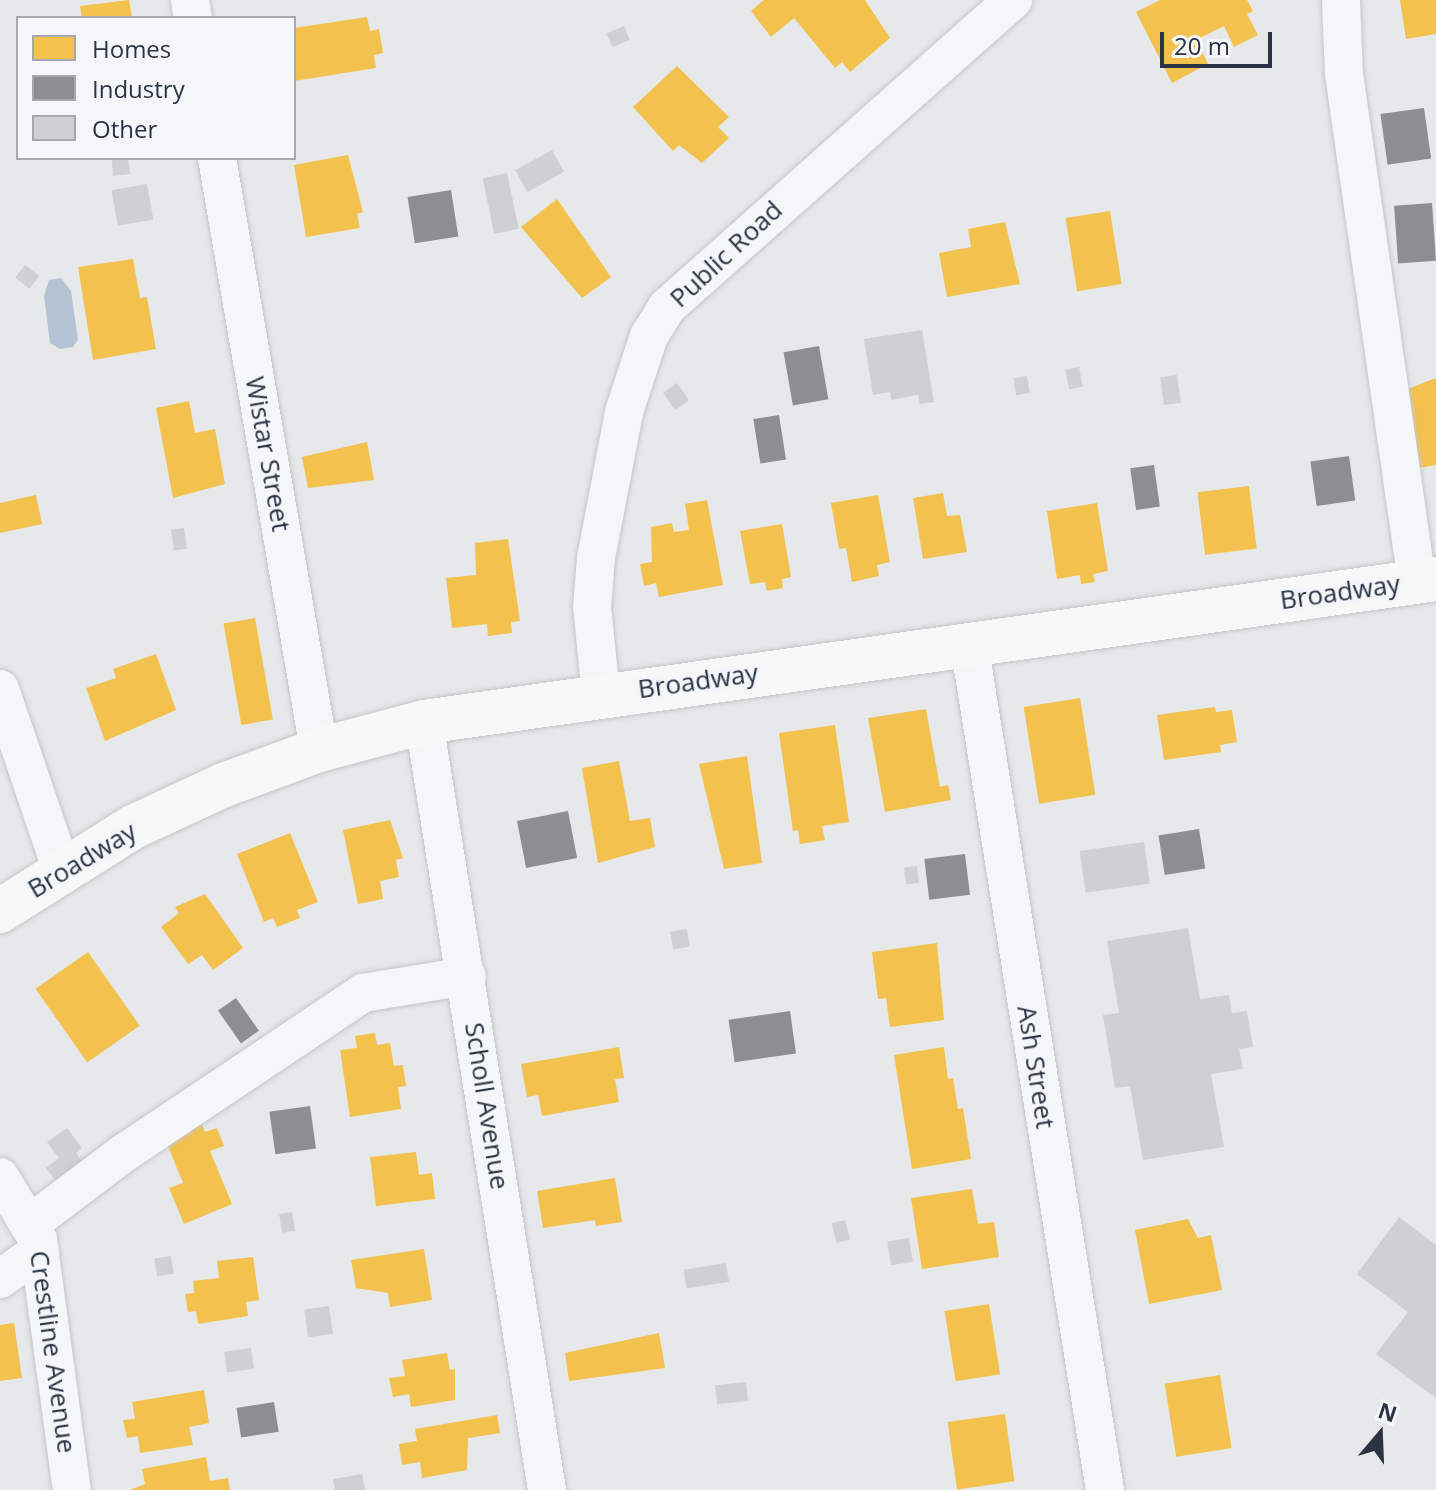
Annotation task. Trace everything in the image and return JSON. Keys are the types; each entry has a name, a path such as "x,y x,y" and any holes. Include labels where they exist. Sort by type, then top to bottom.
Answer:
{"main road":[{"name":"Broadway","path":"0,911 61,868 224,785 319,750 424,722 1427,581"}],"street":[{"name":"Public Road","path":"601,695 592,607 596,558 624,412 649,336 667,307 1013,0"},
{"path":"1341,0 1344,74 1427,581"},
{"name":"Wistar Street","path":"217,160 319,750"},
{"name":"Ash Street","path":"969,643 1105,1490"},
{"path":"0,689 61,868"},
{"name":"Scholl Avenue","path":"424,722 547,1490"},
{"path":"0,1279 36,1236 124,1153 363,993 467,976"},
{"name":"Crestline Avenue","path":"0,1177 36,1236 72,1490"}],"water":[{"path":"61,278 71,291 78,340 73,347 60,349 50,343 44,296 49,280"}],"building: Homes":[{"path":"129,0 132,16 82,16 80,6"},
{"path":"764,0 865,0 890,38 850,72 842,62 835,68 794,18 771,37 751,11"},
{"path":"1160,0 1247,0 1253,11 1247,14 1258,35 1234,47 1224,26 1196,40 1208,64 1172,83 1136,12"},
{"path":"1400,0 1436,0 1436,34 1406,39"},
{"path":"367,17 370,31 379,29 383,53 374,55 376,68 296,81 296,28"},
{"path":"677,66 729,117 718,127 729,138 702,163 679,145 673,151 633,107"},
{"path":"348,155 363,212 357,214 360,228 306,237 294,165"},
{"path":"557,199 611,277 582,298 521,227"},
{"path":"1110,211 1122,284 1077,291 1066,218"},
{"path":"1005,222 1020,284 947,297 939,253 971,247 968,229"},
{"path":"133,259 140,298 147,297 156,349 93,360 78,267"},
{"path":"1436,378 1436,465 1413,469 1405,390"},
{"path":"189,401 195,433 215,429 225,484 173,498 156,408"},
{"path":"367,442 374,480 308,488 302,457"},
{"path":"1249,486 1257,549 1205,555 1197,492"},
{"path":"943,493 947,516 960,515 967,552 923,559 913,498"},
{"path":"36,495 42,524 0,533 0,503"},
{"path":"878,495 890,562 877,565 879,576 852,582 846,548 839,549 831,503"},
{"path":"707,500 723,585 659,597 656,583 644,586 640,564 652,562 651,527 672,523 674,532 689,530 685,504"},
{"path":"1097,503 1108,571 1093,574 1095,582 1081,584 1080,575 1057,579 1047,511"},
{"path":"782,524 791,577 782,579 783,588 767,591 765,582 750,584 740,531"},
{"path":"508,539 520,621 511,622 512,633 488,636 487,624 452,628 446,578 476,575 475,543"},
{"path":"255,618 273,719 241,725 223,624"},
{"path":"156,654 176,710 105,741 86,688 116,678 113,669"},
{"path":"1080,698 1095,795 1039,804 1024,707"},
{"path":"1215,707 1216,712 1232,710 1237,742 1220,745 1221,752 1164,760 1157,715"},
{"path":"926,709 940,787 948,785 951,800 885,812 868,718"},
{"path":"835,725 849,822 822,826 825,840 800,844 798,830 793,831 779,733"},
{"path":"747,756 762,863 724,869 699,764"},
{"path":"619,761 630,821 650,818 655,847 598,863 582,768"},
{"path":"390,820 403,858 396,860 399,877 380,881 383,899 358,904 343,830"},
{"path":"290,833 318,902 297,910 300,918 277,927 273,918 264,922 237,854"},
{"path":"205,894 243,948 213,970 202,955 188,964 161,927 179,913 175,907"},
{"path":"937,943 944,1020 890,1027 886,998 878,999 872,952"},
{"path":"88,952 140,1026 87,1062 36,989"},
{"path":"375,1033 377,1045 390,1043 394,1066 403,1065 406,1086 398,1087 401,1109 350,1117 340,1050 357,1048 355,1036"},
{"path":"619,1047 624,1078 615,1079 619,1102 542,1116 538,1095 527,1097 521,1064"},
{"path":"944,1047 948,1079 953,1078 958,1109 963,1108 971,1159 912,1169 894,1055"},
{"path":"200,1120 205,1132 217,1128 224,1146 210,1151 232,1204 184,1224 169,1188 183,1183 163,1134"},
{"path":"416,1152 419,1175 432,1173 435,1199 376,1206 370,1157"},
{"path":"615,1178 622,1222 596,1226 595,1220 543,1228 537,1191"},
{"path":"972,1189 978,1224 994,1222 999,1257 922,1269 911,1198"},
{"path":"1188,1219 1198,1238 1211,1235 1222,1290 1149,1304 1135,1230"},
{"path":"424,1249 432,1300 390,1307 388,1293 356,1288 351,1260"},
{"path":"253,1257 259,1300 246,1302 248,1316 198,1324 196,1311 188,1312 185,1294 194,1293 193,1281 219,1278 217,1261"},
{"path":"989,1304 1000,1374 956,1381 945,1311"},
{"path":"14,1323 22,1378 0,1381 0,1325"},
{"path":"659,1333 665,1368 569,1381 565,1353"},
{"path":"447,1353 450,1370 455,1369 455,1400 411,1407 409,1394 393,1397 389,1378 405,1376 402,1360"},
{"path":"1220,1375 1232,1448 1176,1457 1165,1384"},
{"path":"204,1390 209,1423 189,1427 193,1445 140,1453 138,1436 127,1438 123,1420 135,1419 132,1402"},
{"path":"1005,1414 1014,1481 957,1489 948,1422"},
{"path":"497,1415 500,1433 468,1438 467,1470 422,1478 420,1462 402,1465 399,1444 417,1441 415,1429"},
{"path":"206,1457 210,1481 228,1478 230,1490 130,1490 145,1484 142,1469"}],"building: Industry":[{"path":"1424,108 1431,159 1388,165 1380,114"},
{"path":"451,190 458,236 415,243 408,197"},
{"path":"1432,203 1436,261 1398,264 1394,206"},
{"path":"819,346 828,399 793,405 784,352"},
{"path":"779,415 786,459 760,464 753,419"},
{"path":"1349,456 1355,501 1317,506 1310,461"},
{"path":"1154,465 1160,507 1136,510 1130,468"},
{"path":"568,811 577,858 526,868 517,821"},
{"path":"1199,829 1205,869 1165,875 1159,835"},
{"path":"965,854 970,895 929,900 924,859"},
{"path":"236,998 259,1031 241,1043 218,1011"},
{"path":"790,1011 796,1054 735,1062 729,1020"},
{"path":"310,1106 316,1149 275,1154 269,1112"},
{"path":"274,1402 279,1432 241,1438 236,1408"}],"building: Other":[{"path":"624,26 630,40 612,47 607,33"},
{"path":"552,150 564,172 527,192 515,170"},
{"path":"112,160 128,160 130,174 113,176"},
{"path":"507,173 519,229 494,234 483,178"},
{"path":"147,184 153,219 118,226 112,190"},
{"path":"25,265 39,276 29,289 15,278"},
{"path":"922,330 934,402 920,404 918,395 891,400 890,392 873,395 864,339"},
{"path":"1079,367 1083,387 1069,389 1065,370"},
{"path":"1177,375 1181,403 1164,405 1160,377"},
{"path":"1027,376 1030,393 1016,395 1013,378"},
{"path":"677,383 689,400 675,410 663,393"},
{"path":"184,528 187,549 174,551 171,530"},
{"path":"1144,842 1150,884 1085,893 1080,851"},
{"path":"917,866 919,883 906,884 904,868"},
{"path":"1188,928 1200,999 1229,995 1232,1013 1247,1011 1253,1047 1239,1049 1243,1069 1211,1074 1224,1147 1143,1160 1130,1086 1115,1088 1103,1015 1119,1013 1107,941"},
{"path":"687,929 690,947 673,949 670,932"},
{"path":"67,1128 82,1148 76,1153 87,1168 60,1187 46,1168 59,1158 47,1142"},
{"path":"292,1212 295,1231 282,1233 279,1214"},
{"path":"1399,1217 1436,1245 1436,1398 1376,1354 1408,1312 1357,1274"},
{"path":"845,1220 850,1239 837,1243 831,1224"},
{"path":"909,1238 913,1262 891,1265 887,1241"},
{"path":"171,1256 174,1274 157,1276 154,1259"},
{"path":"726,1263 729,1282 687,1288 684,1270"},
{"path":"329,1306 333,1334 308,1337 304,1309"},
{"path":"251,1348 254,1369 227,1373 224,1352"},
{"path":"746,1382 748,1401 717,1404 715,1385"},
{"path":"362,1474 365,1490 335,1490 333,1479"}]}
